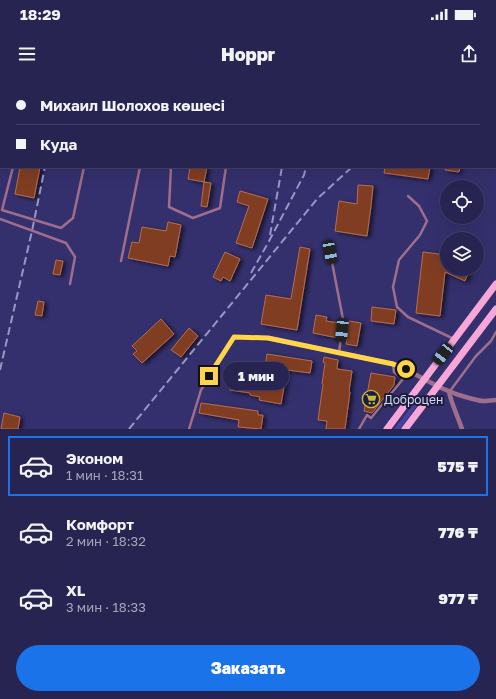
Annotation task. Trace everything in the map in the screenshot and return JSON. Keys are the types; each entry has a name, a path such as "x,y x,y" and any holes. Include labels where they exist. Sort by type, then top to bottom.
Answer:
{"main road":[{"path":"387,429 496,284"},
{"path":"405,429 496,309"}],"street":[{"path":"268,338 393,364 406,369 456,395 485,401 496,400"},
{"path":"449,392 462,429"}],"lane":[{"path":"13,168 2,210 61,228 73,218 84,168"},
{"path":"121,261 140,168"},
{"path":"171,168 169,207 192,218 220,208 226,168"},
{"path":"408,196 419,206 426,221 420,235 399,260 393,287 397,307 408,317 455,339"},
{"path":"0,219 66,243 75,257 70,284"},
{"path":"330,252 343,319 339,353"},
{"path":"449,392 496,332"},
{"path":"189,429 201,390 234,337 268,338"},
{"path":"359,429 367,415 371,418 402,379 394,372 393,364"}],"shaded area":[{"path":"420,396 422,399 400,429 394,429"}],"building":[{"path":"20,168 40,168 34,198 15,194"},
{"path":"190,168 207,168 204,182 188,179"},
{"path":"385,168 430,168 428,179 384,173"},
{"path":"445,168 460,168 459,172 445,170"},
{"path":"204,182 211,183 207,207 201,206"},
{"path":"358,185 373,186 367,236 335,231 339,201 357,204"},
{"path":"240,191 268,199 252,248 236,243 249,206 237,202"},
{"path":"168,222 181,225 175,257 170,256 168,266 128,258 132,242 139,243 142,227 166,231"},
{"path":"300,247 310,249 297,330 261,324 266,295 291,299"},
{"path":"225,252 240,259 230,281 223,277 221,281 213,277"},
{"path":"423,252 440,254 440,276 445,276 440,316 416,313"},
{"path":"56,260 63,261 60,275 53,274"},
{"path":"454,276 467,276 465,281"},
{"path":"38,301 44,302 42,316 35,315"},
{"path":"372,307 396,310 394,324 371,321"},
{"path":"316,315 327,317 326,321 340,323 338,338 313,333"},
{"path":"161,319 174,334 142,363 133,354 137,351 132,346"},
{"path":"349,321 361,323 357,346 346,344 347,339 343,339 345,324 348,325"},
{"path":"189,328 198,336 181,357 171,350"},
{"path":"267,354 312,361 310,373 287,370 281,404 259,400 260,397 250,395 250,393 230,390 231,383 253,386 254,383 262,384"},
{"path":"324,357 338,360 337,369 352,371 345,429 326,429 327,421 318,420 325,363 323,362"},
{"path":"371,373 395,377 394,385 372,413 364,411"},
{"path":"201,403 258,411 258,415 263,415 261,429 238,427 239,420 199,413"},
{"path":"4,413 20,417 18,429 1,429"}],"railway":[{"path":"0,370 45,168"},
{"path":"270,235 282,168"},
{"path":"251,273 304,175 306,168"},
{"path":"129,429 317,199 351,168"}],"place":[{"name":"Доброцен","path":"371,399"}],"route":[{"path":"209,376 234,337 268,338 393,364 406,369"}]}
